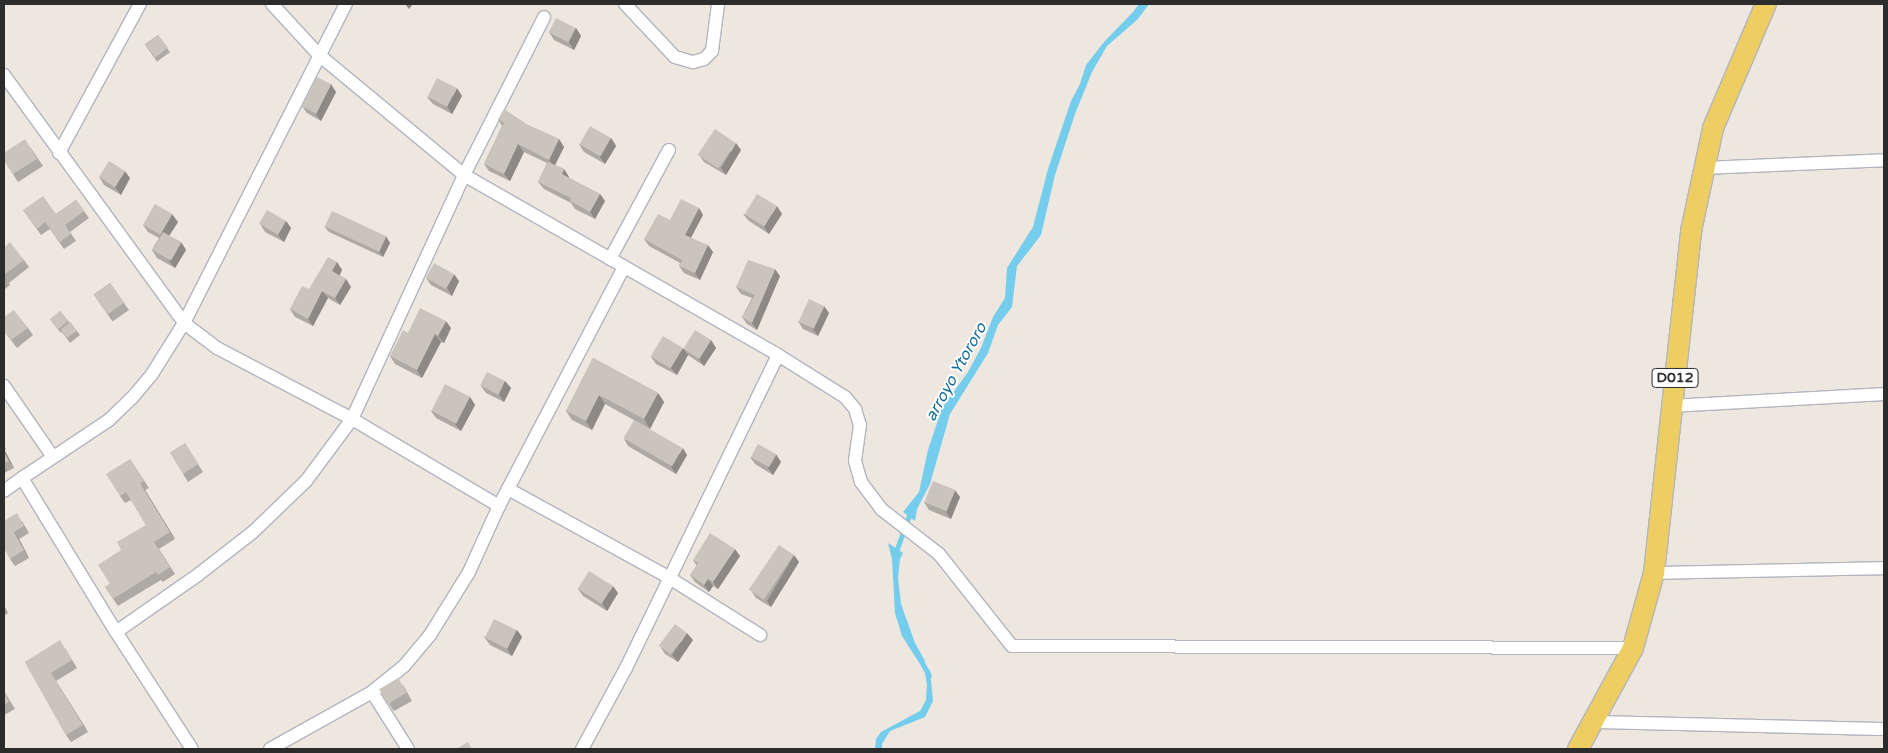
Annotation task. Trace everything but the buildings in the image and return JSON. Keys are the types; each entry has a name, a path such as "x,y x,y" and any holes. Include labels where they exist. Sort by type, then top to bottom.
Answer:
{"main road":[{"name":"D012","path":"1578,749 1633,648 1654,573 1691,231 1713,128 1766,4"}],"street":[{"path":"59,153 140,4"},
{"path":"272,4 319,54 464,175 778,355 844,397 855,409 860,425 855,462 861,482 886,513 939,554 1012,646 1633,648"},
{"path":"4,491 109,420 132,398 152,374 184,323 346,4"},
{"path":"625,4 675,57 693,62 704,59 712,51 718,4"},
{"path":"116,632 199,574 254,532 306,481 352,419 464,175 544,17"},
{"path":"4,75 184,323 218,348 352,419 499,506"},
{"path":"610,259 668,150"},
{"path":"1704,168 1884,160"},
{"path":"270,749 372,692 404,666 430,635 469,572 499,506 624,267"},
{"path":"582,749 626,668 668,577 778,355"},
{"path":"4,386 53,457"},
{"path":"1672,406 1884,394"},
{"path":"22,478 116,632 192,749"},
{"path":"508,489 668,577 760,635"},
{"path":"1654,573 1884,568"},
{"path":"372,692 408,749"},
{"path":"1594,722 1884,729"}],"water":[{"path":"1139,4 1149,4 1138,19 1107,46 1092,72 1075,114 1055,175 1041,235 1017,266 1012,307 998,325 988,353 950,414 930,484 917,509 915,521 903,512 919,492 928,450 942,408 968,372 981,348 993,317 1005,298 1007,268 1033,227 1048,169 1071,101 1080,84 1086,65"},
{"path":"888,543 903,553 900,559 898,578 901,604 915,643 925,661 920,664 902,636 895,613 892,559"},
{"path":"930,670 933,701 925,717 890,731 882,744 882,749 875,749 876,739 881,732 920,711 926,700 927,685 925,673"}],"waterway":[{"name":"arroyo Ytororo","path":"895,554 911,510"},
{"name":"arroyo Ytororo","path":"919,657 929,676"}]}
